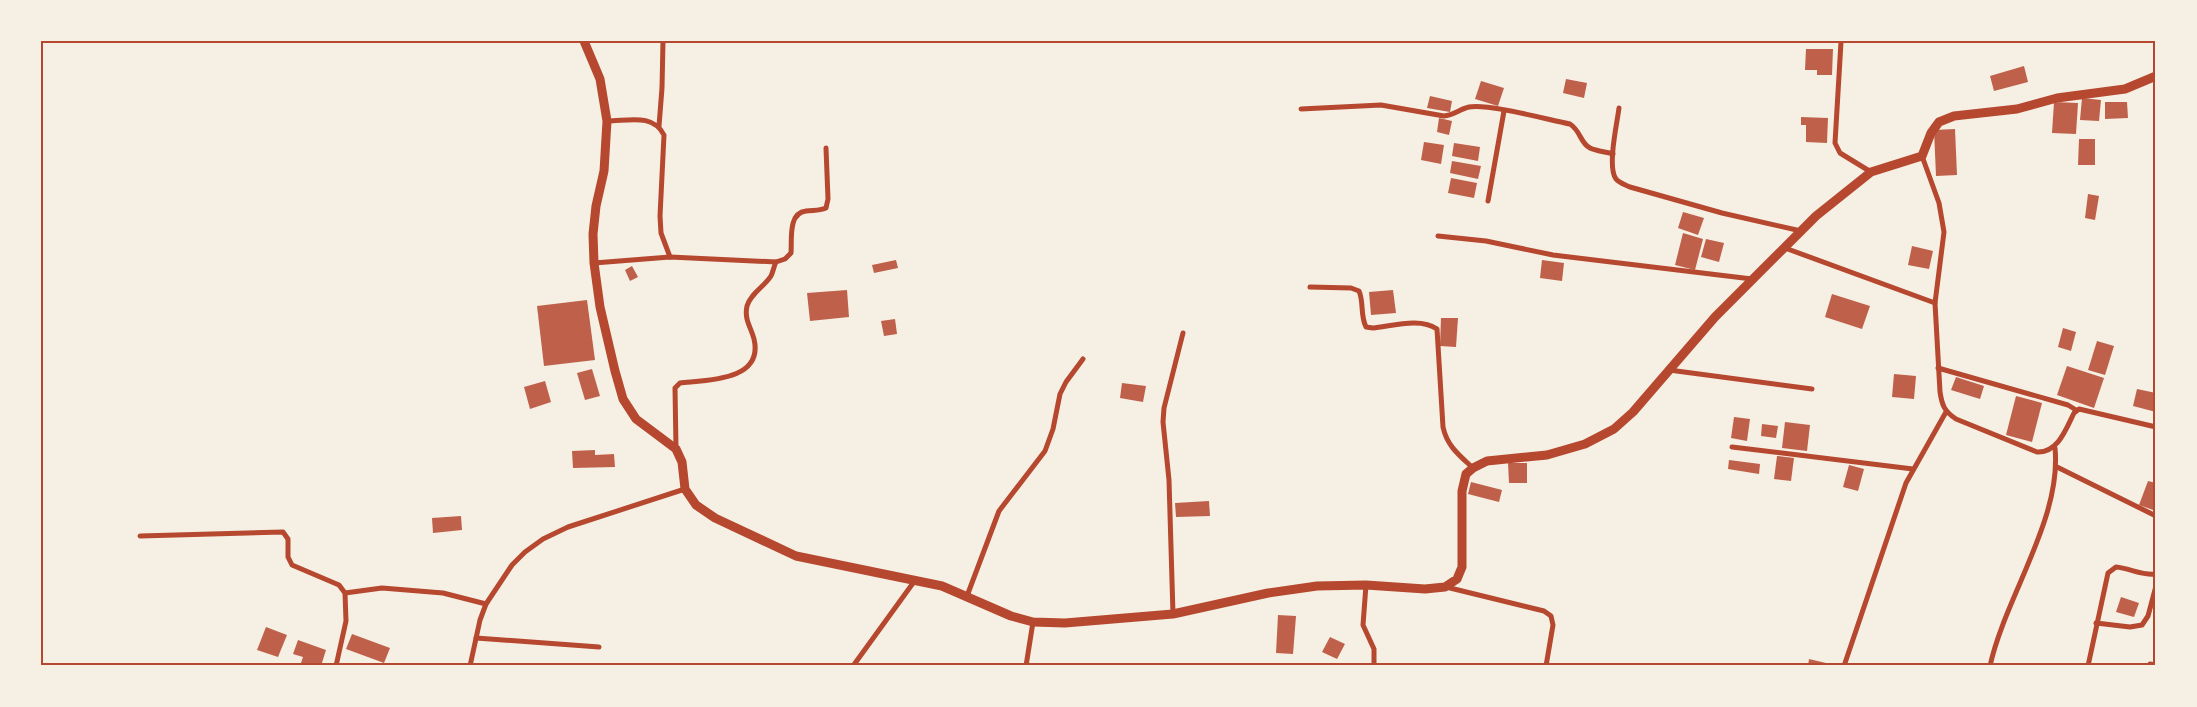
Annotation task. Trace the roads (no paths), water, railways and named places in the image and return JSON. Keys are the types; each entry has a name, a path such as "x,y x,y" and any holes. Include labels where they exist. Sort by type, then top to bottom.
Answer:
{"street":[{"path":"584,41 600,79 607,121 604,171 596,206 593,234 594,263 600,307 623,399 636,419 676,449"},
{"path":"659,126 663,41"},
{"path":"1841,42 1835,143 1840,153 1871,172"},
{"path":"1445,587 1457,579 1462,567 1462,492 1466,474 1487,461 1547,455 1585,444 1614,429 1633,412 1715,317 1823,210 1871,172 1922,156 1927,148 1931,132 1940,122 1954,116 2016,109 2057,98 2125,89 2156,76"},
{"path":"1301,109 1381,105 1444,116 1453,115 1470,107 1504,110 1570,124 1577,128 1585,144 1590,148 1613,154"},
{"path":"1619,108 1613,154 1613,173 1617,181 1630,187 1722,213 1801,231"},
{"path":"1488,201 1504,110"},
{"path":"607,121 649,120 659,126 664,135 660,216 661,233 670,257"},
{"path":"594,263 670,257 776,262 785,259 791,253 793,221 797,214 805,211 819,211 826,208 828,199 826,148"},
{"path":"1922,156 1939,203 1944,232 1935,303 1941,403 1946,412 1956,419 2037,452 2047,452 2055,448 2076,410"},
{"path":"1438,236 1486,241 1553,255 1752,280"},
{"path":"1784,248 1935,303"},
{"path":"776,262 771,276 753,295 748,304 746,314 754,339 755,350 751,362 743,371 734,376 680,383 674,388 676,449 682,462 685,489 696,505 715,518 796,556 916,579 942,586 967,596 984,606 1034,622 1065,624 1173,614 1268,593 1317,586 1366,585 1425,589 1445,587 1544,611 1551,616 1553,625 1546,666"},
{"path":"1310,287 1352,288 1359,290 1362,297 1363,320 1366,327 1423,323 1438,329 1445,439 1473,468"},
{"path":"1173,614 1169,480 1163,422 1164,408 1182,333"},
{"path":"967,596 999,511 1045,451 1053,429 1060,394 1066,382 1083,359"},
{"path":"1938,368 2068,405 2076,410 2082,409 2156,427"},
{"path":"1668,370 1812,389"},
{"path":"1844,666 1897,507 1913,469 1946,412"},
{"path":"1732,447 1913,469"},
{"path":"1990,666 2000,628 2039,532 2055,480 2057,467 2055,448"},
{"path":"2057,467 2156,516"},
{"path":"470,666 486,604 512,565 525,552 543,538 568,527 685,489"},
{"path":"140,536 283,532 288,539 288,558 292,565 339,586 345,593 346,621 336,666"},
{"path":"2088,666 2104,582 2108,573 2116,566 2148,575 2156,574"},
{"path":"853,666 916,579"},
{"path":"1366,585 1363,625 1374,650 1374,666"},
{"path":"2096,623 2130,627 2142,625 2148,616 2156,586"},
{"path":"345,593 382,588 443,593 486,604"},
{"path":"1026,666 1034,622"},
{"path":"476,638 599,647"}]}
